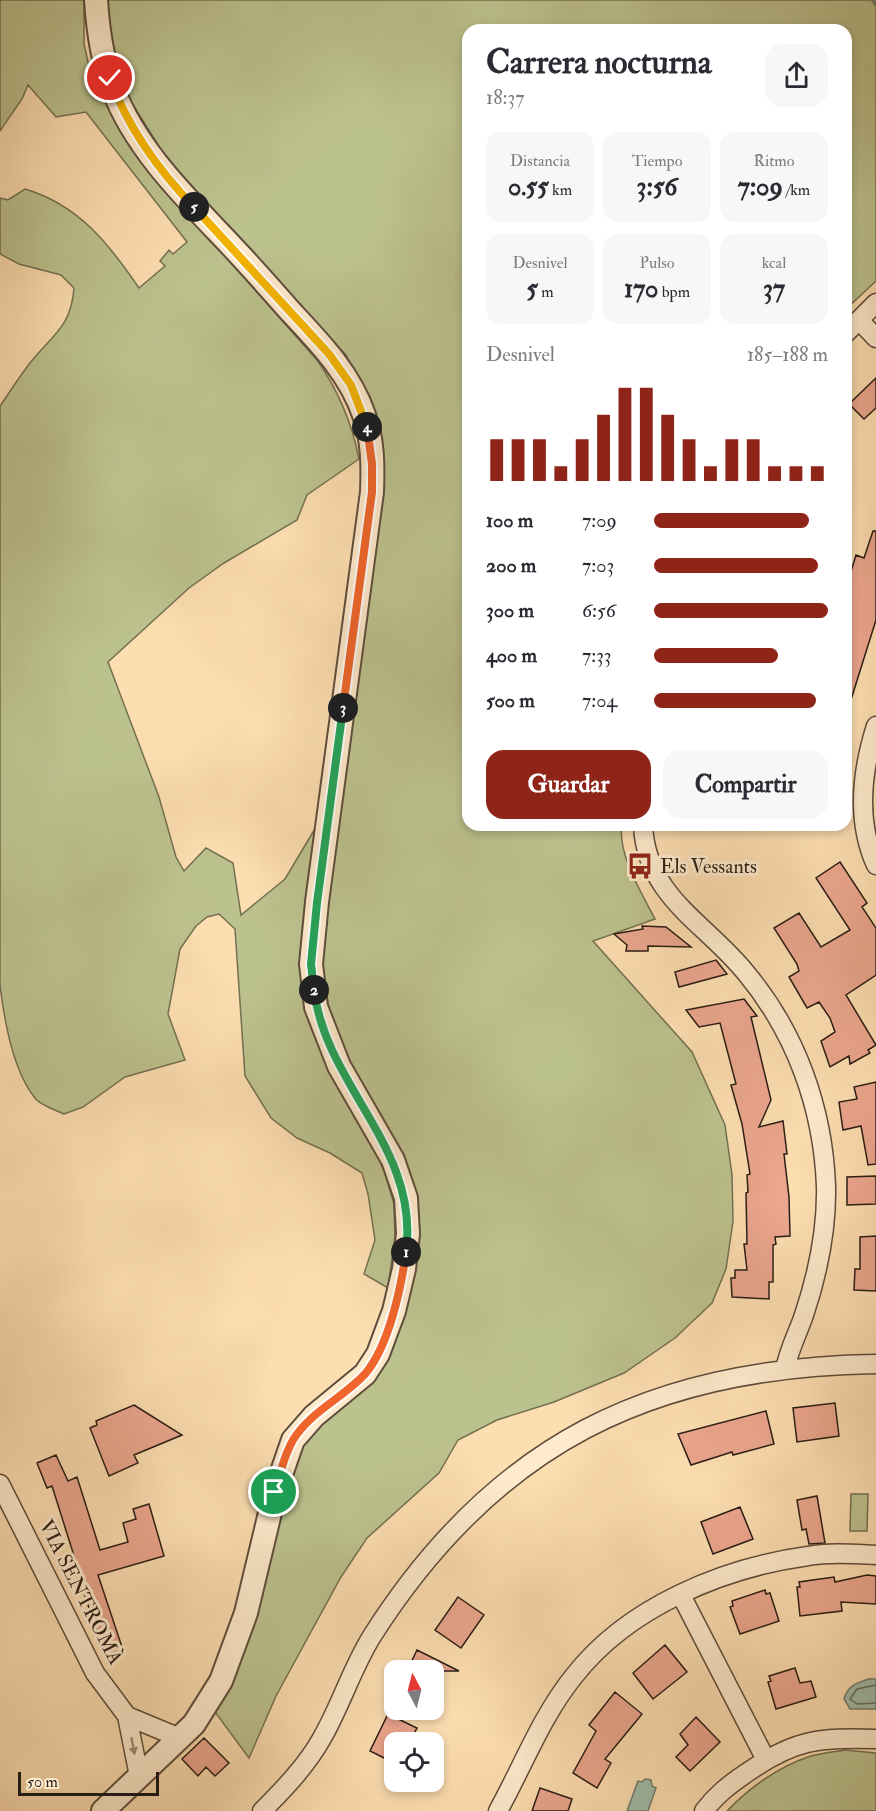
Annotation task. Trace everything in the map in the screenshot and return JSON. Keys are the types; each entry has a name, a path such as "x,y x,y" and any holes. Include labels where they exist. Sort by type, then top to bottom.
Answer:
{"street":[{"path":"96,0 98,31 105,66 114,91 151,155 189,202 329,354 351,385 364,414 370,437 372,492 318,891 311,964 316,1007 339,1066 393,1160 406,1198 408,1234 404,1269 394,1311 378,1354 365,1374 314,1416 293,1440 274,1492 246,1613 221,1681 194,1724 103,1811"},
{"path":"876,303 852,326 876,338"},
{"path":"876,726 869,747 863,808 867,836 876,865"},
{"path":"644,831 650,864 668,896 746,972 776,1013 806,1076 817,1114 823,1147 826,1217 815,1282 784,1370"},
{"path":"262,1811 288,1786 321,1740 370,1639 414,1574 459,1524 513,1476 583,1428 642,1402 706,1382 750,1374 820,1366 876,1364"},
{"name":"VIA SENTROMÀ","path":"0,1484 95,1672 128,1716 139,1776"},
{"path":"498,1811 535,1735 574,1676 624,1626 681,1594 770,1562 810,1555 876,1555"},
{"path":"681,1594 766,1760"},
{"path":"128,1716 180,1738"},
{"path":"704,1811 716,1795 766,1760 796,1744 845,1738 876,1739"}],"green space":[{"path":"0,0 84,0 84,44 90,71 147,168 317,360 338,395 352,433 359,459 307,495 297,520 224,563 189,588 108,662 159,797 176,857 184,871 206,848 233,863 241,915 285,879 319,822 302,943 360,1117 385,1173 394,1204 395,1236 388,1288 364,1274 375,1240 368,1194 362,1173 330,1153 297,1138 271,1118 245,1076 235,929 219,914 207,917 196,926 180,949 168,1014 185,1060 125,1077 83,1107 64,1114 37,1101 27,1087 15,1059 7,1029 0,985 0,406 30,363 65,322 74,288 61,275 19,264 0,254 0,198 8,200 25,189 61,205 91,228 116,256 139,288 165,266 160,261 169,250 173,254 187,242 86,112 56,117 28,85 22,99 0,131"},
{"path":"105,0 876,0 876,281 852,303 852,24 462,24 462,831 621,831 627,860 655,919 593,941 692,1052 725,1125 732,1175 733,1221 726,1269 712,1303 675,1338 624,1373 554,1402 497,1420 458,1440 439,1473 367,1538 341,1577 276,1696 249,1758 215,1712 249,1637 260,1604 282,1503 299,1451 328,1417 367,1383 414,1245 364,1092 339,1039 329,1009 323,973 322,943 372,580 382,485 382,449 376,413 346,355 186,181 160,148 123,89 111,47"},
{"path":"851,1494 868,1494 867,1531 850,1531"},
{"path":"845,1750 876,1753 876,1811 727,1811 754,1786 786,1766 813,1756"}],"water":[{"path":"876,1679 876,1709 850,1709 844,1699 848,1691 857,1683"},
{"path":"645,1779 651,1780 652,1786 656,1788 648,1811 627,1811 638,1781 642,1782"}],"building":[{"path":"876,378 876,408 864,419 852,407 852,401"},
{"path":"873,531 876,531 876,620 852,696 852,568 856,555 864,558"},
{"path":"840,862 867,903 862,907 876,928 876,975 846,995 876,1045 868,1050 870,1053 850,1064 849,1056 830,1067 821,1041 835,1032 830,1018 819,1002 807,1008 789,977 799,971 797,964 774,928 799,913 821,947 850,930 816,878"},
{"path":"642,926 666,927 691,947 648,946 648,951 626,951 627,945 614,934 643,929"},
{"path":"716,960 727,974 679,987 675,972"},
{"path":"744,999 757,1016 751,1017 771,1100 759,1127 783,1121 787,1154 784,1154 789,1197 790,1236 775,1237 773,1282 769,1282 769,1299 732,1297 731,1278 735,1278 735,1270 747,1270 744,1244 747,1244 746,1193 748,1192 747,1175 750,1174 742,1124 731,1085 736,1084 720,1023 699,1027 686,1010"},
{"path":"876,1082 876,1164 868,1165 861,1126 843,1130 839,1102 857,1099 854,1087"},
{"path":"876,1176 876,1204 847,1205 847,1177"},
{"path":"876,1236 876,1291 854,1290 855,1269 860,1269 860,1237"},
{"path":"835,1403 839,1436 797,1442 793,1408"},
{"path":"134,1405 182,1435 134,1455 138,1463 109,1476 90,1428 97,1425 96,1421"},
{"path":"766,1411 774,1444 733,1455 732,1452 691,1465 678,1434"},
{"path":"56,1455 68,1481 77,1477 100,1550 128,1542 123,1523 136,1519 133,1509 149,1504 164,1556 98,1575 123,1650 105,1656 74,1563 76,1562 52,1486 47,1488 37,1463"},
{"path":"817,1496 825,1543 809,1544 806,1529 802,1530 797,1500"},
{"path":"740,1507 753,1539 713,1554 701,1522"},
{"path":"867,1575 876,1576 876,1604 841,1602 842,1611 800,1616 797,1587 800,1587 799,1582 834,1577 835,1582"},
{"path":"765,1590 766,1594 770,1593 779,1621 740,1634 730,1607 733,1606 732,1601"},
{"path":"458,1597 484,1615 461,1648 435,1630"},
{"path":"665,1645 687,1672 653,1699 633,1673"},
{"path":"417,1650 437,1660 412,1660"},
{"path":"444,1664 459,1671 444,1671"},
{"path":"795,1668 800,1683 811,1681 816,1697 776,1709 768,1682 771,1681 769,1676"},
{"path":"615,1692 642,1714 605,1759 611,1763 597,1788 573,1773 596,1731 589,1725"},
{"path":"696,1717 720,1742 690,1771 676,1757 688,1745 680,1734"},
{"path":"385,1720 400,1720 417,1728 415,1732 384,1732 384,1758 370,1751"},
{"path":"204,1738 229,1763 215,1776 206,1767 198,1776 182,1759"},
{"path":"540,1788 572,1799 568,1811 532,1811"}],"place":[{"name":"Els Vessants","path":"640,866"}],"route":[{"path":"110,78 128,118 151,155 189,202 329,354 351,385 364,414 370,437 372,492 317,903 311,964 316,1007 339,1066 393,1160 406,1198 408,1234 404,1269 394,1311 378,1354 365,1374 314,1416 293,1440 274,1492"}]}
